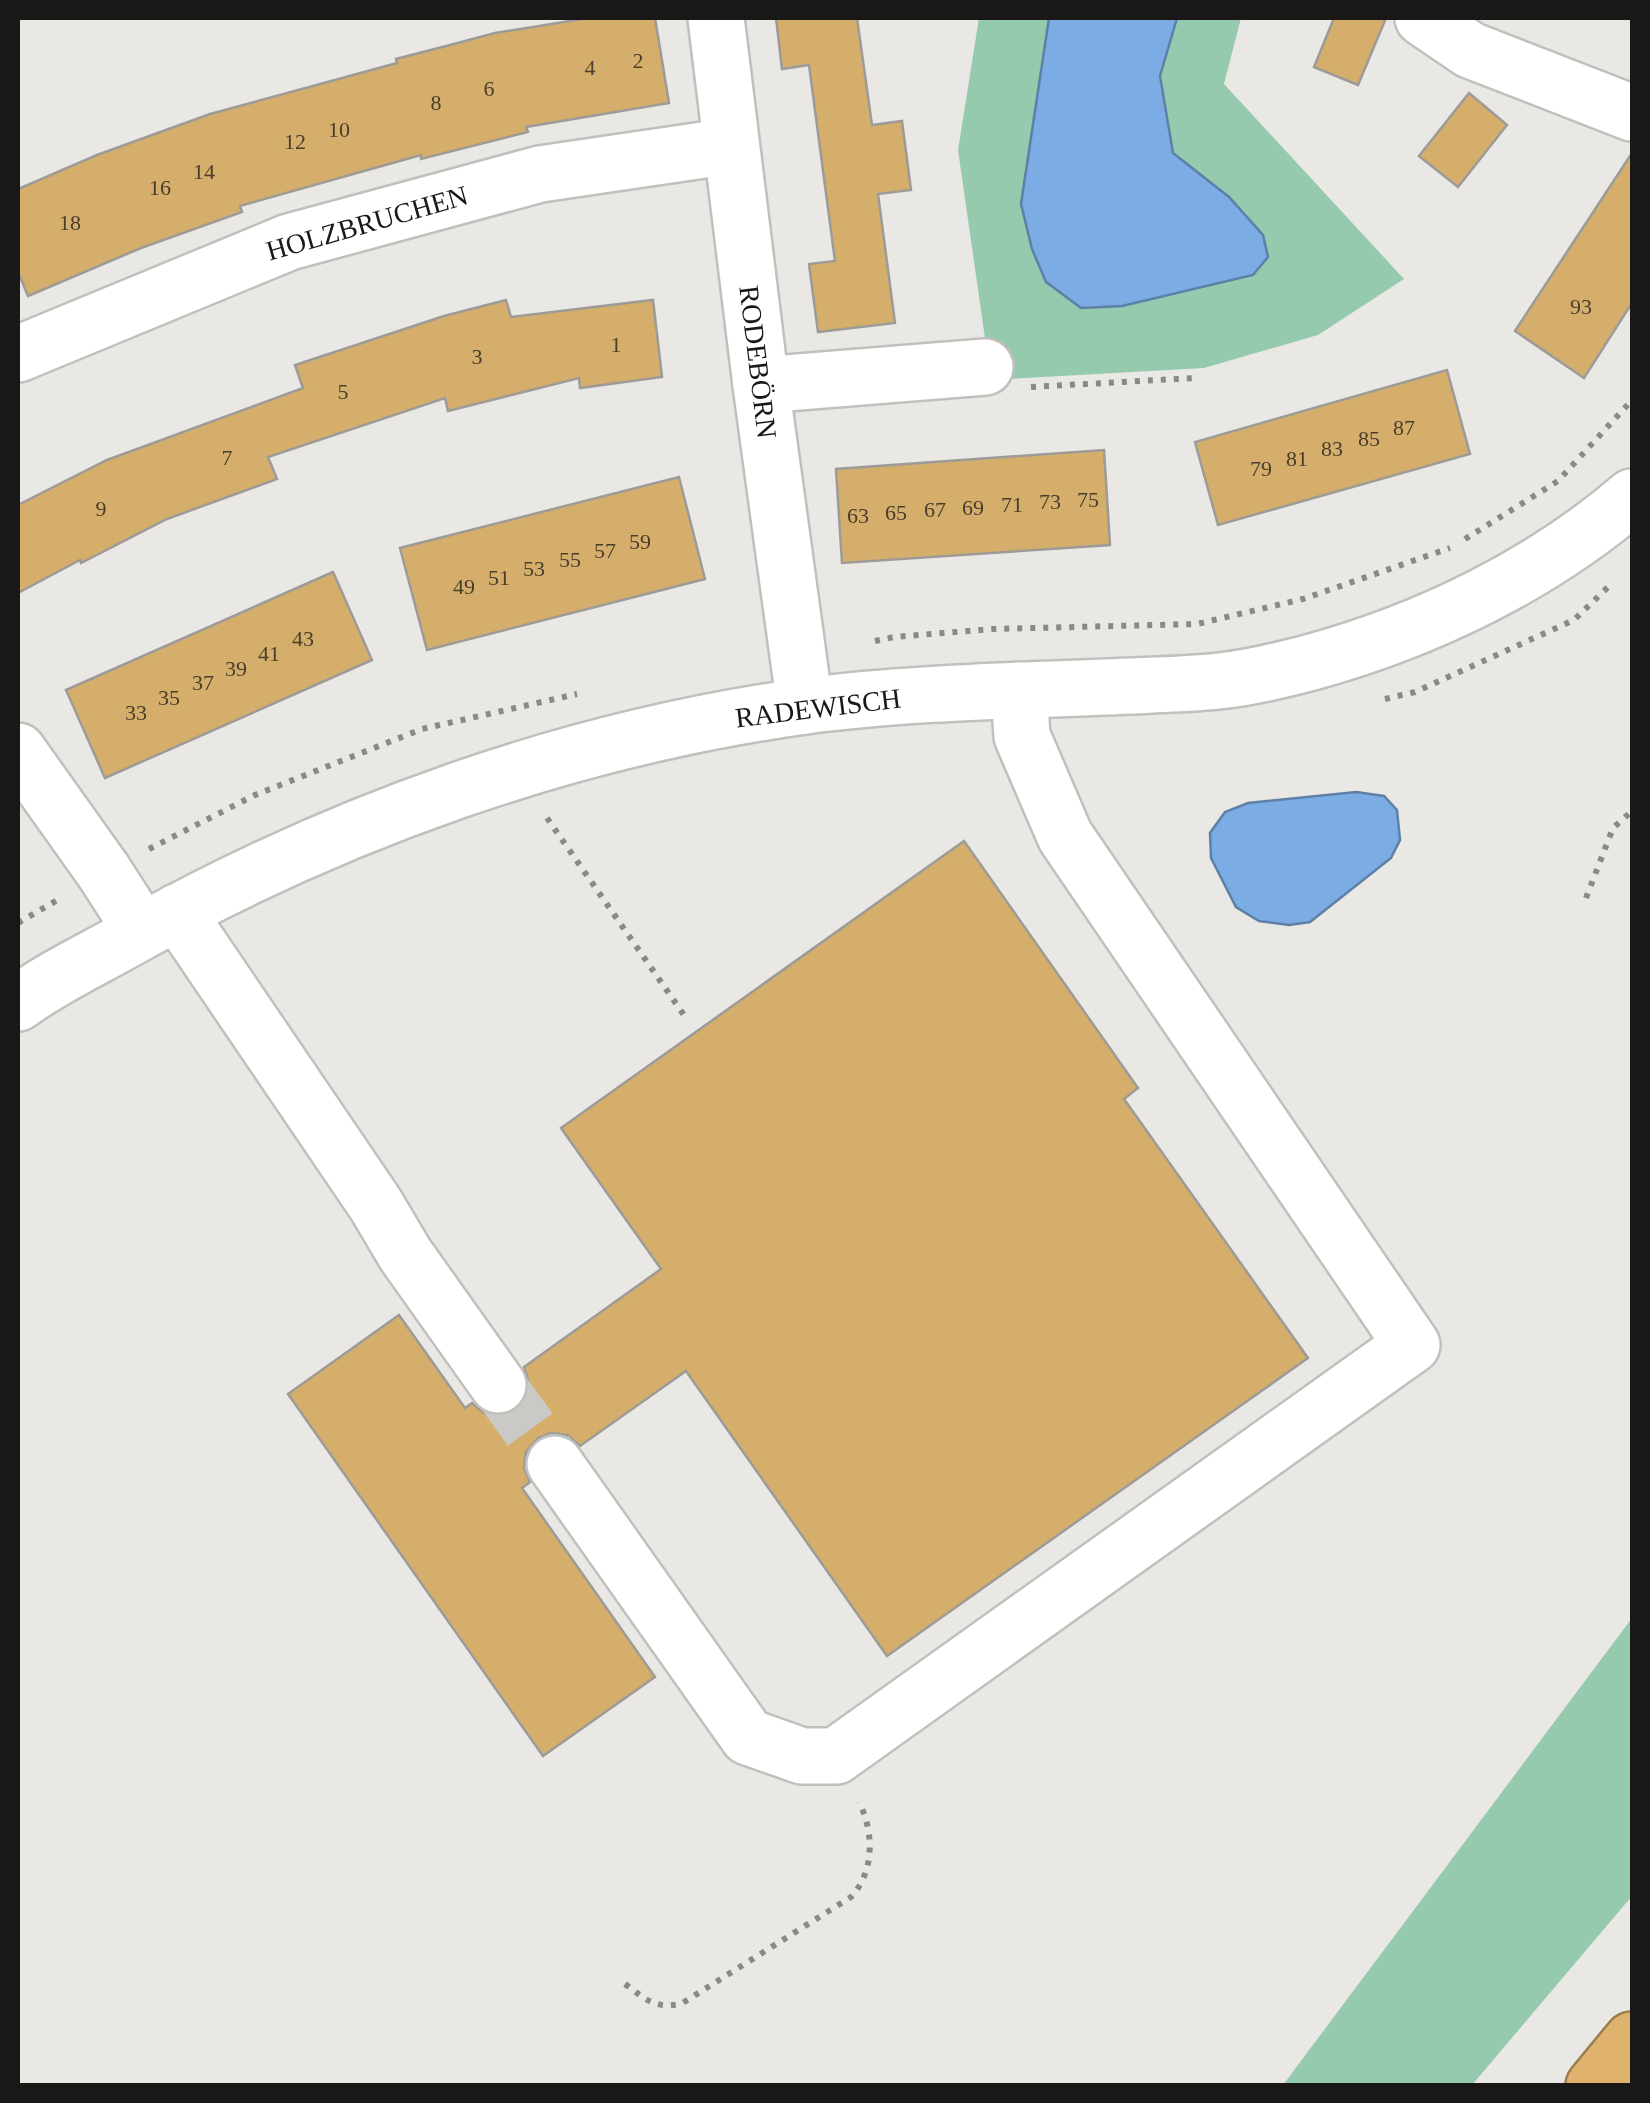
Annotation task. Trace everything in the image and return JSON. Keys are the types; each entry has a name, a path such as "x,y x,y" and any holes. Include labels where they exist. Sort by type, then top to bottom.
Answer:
{"highway":[{"path":"1594,2086 1632,2040"}],"street":[{"name":"RODEBÖRN","path":"716,18 805,706"},
{"path":"1422,18 1470,50 1632,113"},
{"name":"HOLZBRUCHEN","path":"18,354 290,242 540,174 731,146"},
{"path":"761,385 978,368"},
{"name":"RADEWISCH","path":"18,1003 159,922 295,855 487,780 696,725 805,706 916,696 1222,681 1287,668 1387,639 1476,599 1538,565 1632,497"},
{"path":"555,1464 748,1737 802,1756 836,1756 1412,1346 1065,836 1022,736 1020,690"},
{"path":"18,752 104,872 159,922 376,1205 404,1254 498,1385"}],"path":[{"path":"978,368 972,390 1195,378"},
{"path":"1379,701 1414,692 1574,620 1621,576"},
{"path":"1586,898 1612,828 1632,811"},
{"path":"556,812 546,815 686,1018"},
{"path":"624,1984 654,2004 681,2004 851,1897 862,1885 870,1836 864,1812 836,1756"}],"green space":[{"path":"979,18 1049,18 1021,204 1046,282 1081,308 1122,306 1253,275 1229,197 1173,153 1160,76 1177,18 1241,18 1224,84 1404,279 1318,335 1204,368 991,380 958,150"},
{"path":"1632,1618 1632,1896 1472,2085 1283,2085"}],"water":[{"path":"1049,18 1177,18 1160,76 1173,153 1229,197 1263,235 1268,257 1253,275 1122,306 1081,308 1046,282 1032,249 1021,204"},
{"path":"1356,792 1384,796 1397,810 1400,840 1391,858 1310,922 1289,925 1259,921 1236,907 1211,858 1210,833 1225,812 1248,803"}],"building":[{"path":"588,18 655,18 669,103 526,127 528,132 421,159 421,155 240,206 242,212 141,248 28,296 18,272 18,189 210,114 495,33"},
{"path":"776,18 857,18 872,125 902,121 911,190 878,194 895,323 818,332 809,264 835,261 809,65 782,69"},
{"path":"1334,18 1386,18 1358,85 1314,67"},
{"path":"1469,93 1507,125 1458,187 1419,156"},
{"path":"1632,153 1632,303 1584,378 1515,331"},
{"path":"506,300 511,317 653,300 662,377 580,388 579,378 448,411 445,398 268,457 277,479 167,519 18,593 18,505 107,460 303,388 295,365"},
{"path":"1447,370 1470,454 1218,525 1195,442"},
{"path":"1104,450 1110,545 842,563 836,469"},
{"path":"679,477 705,579 427,650 400,548"},
{"path":"333,572 372,660 105,778 66,690"},
{"path":"964,841 1138,1088 1124,1099 1308,1358 887,1656 686,1371 580,1446 567,1435 551,1433 538,1438 526,1452 524,1468 530,1482 522,1488 655,1677 543,1756 288,1394 399,1315 465,1408 472,1403 484,1413 500,1416 517,1410 527,1397 529,1383 524,1367 661,1269 561,1128"}],"tunnel":[{"path":"498,1385 555,1464"}]}
